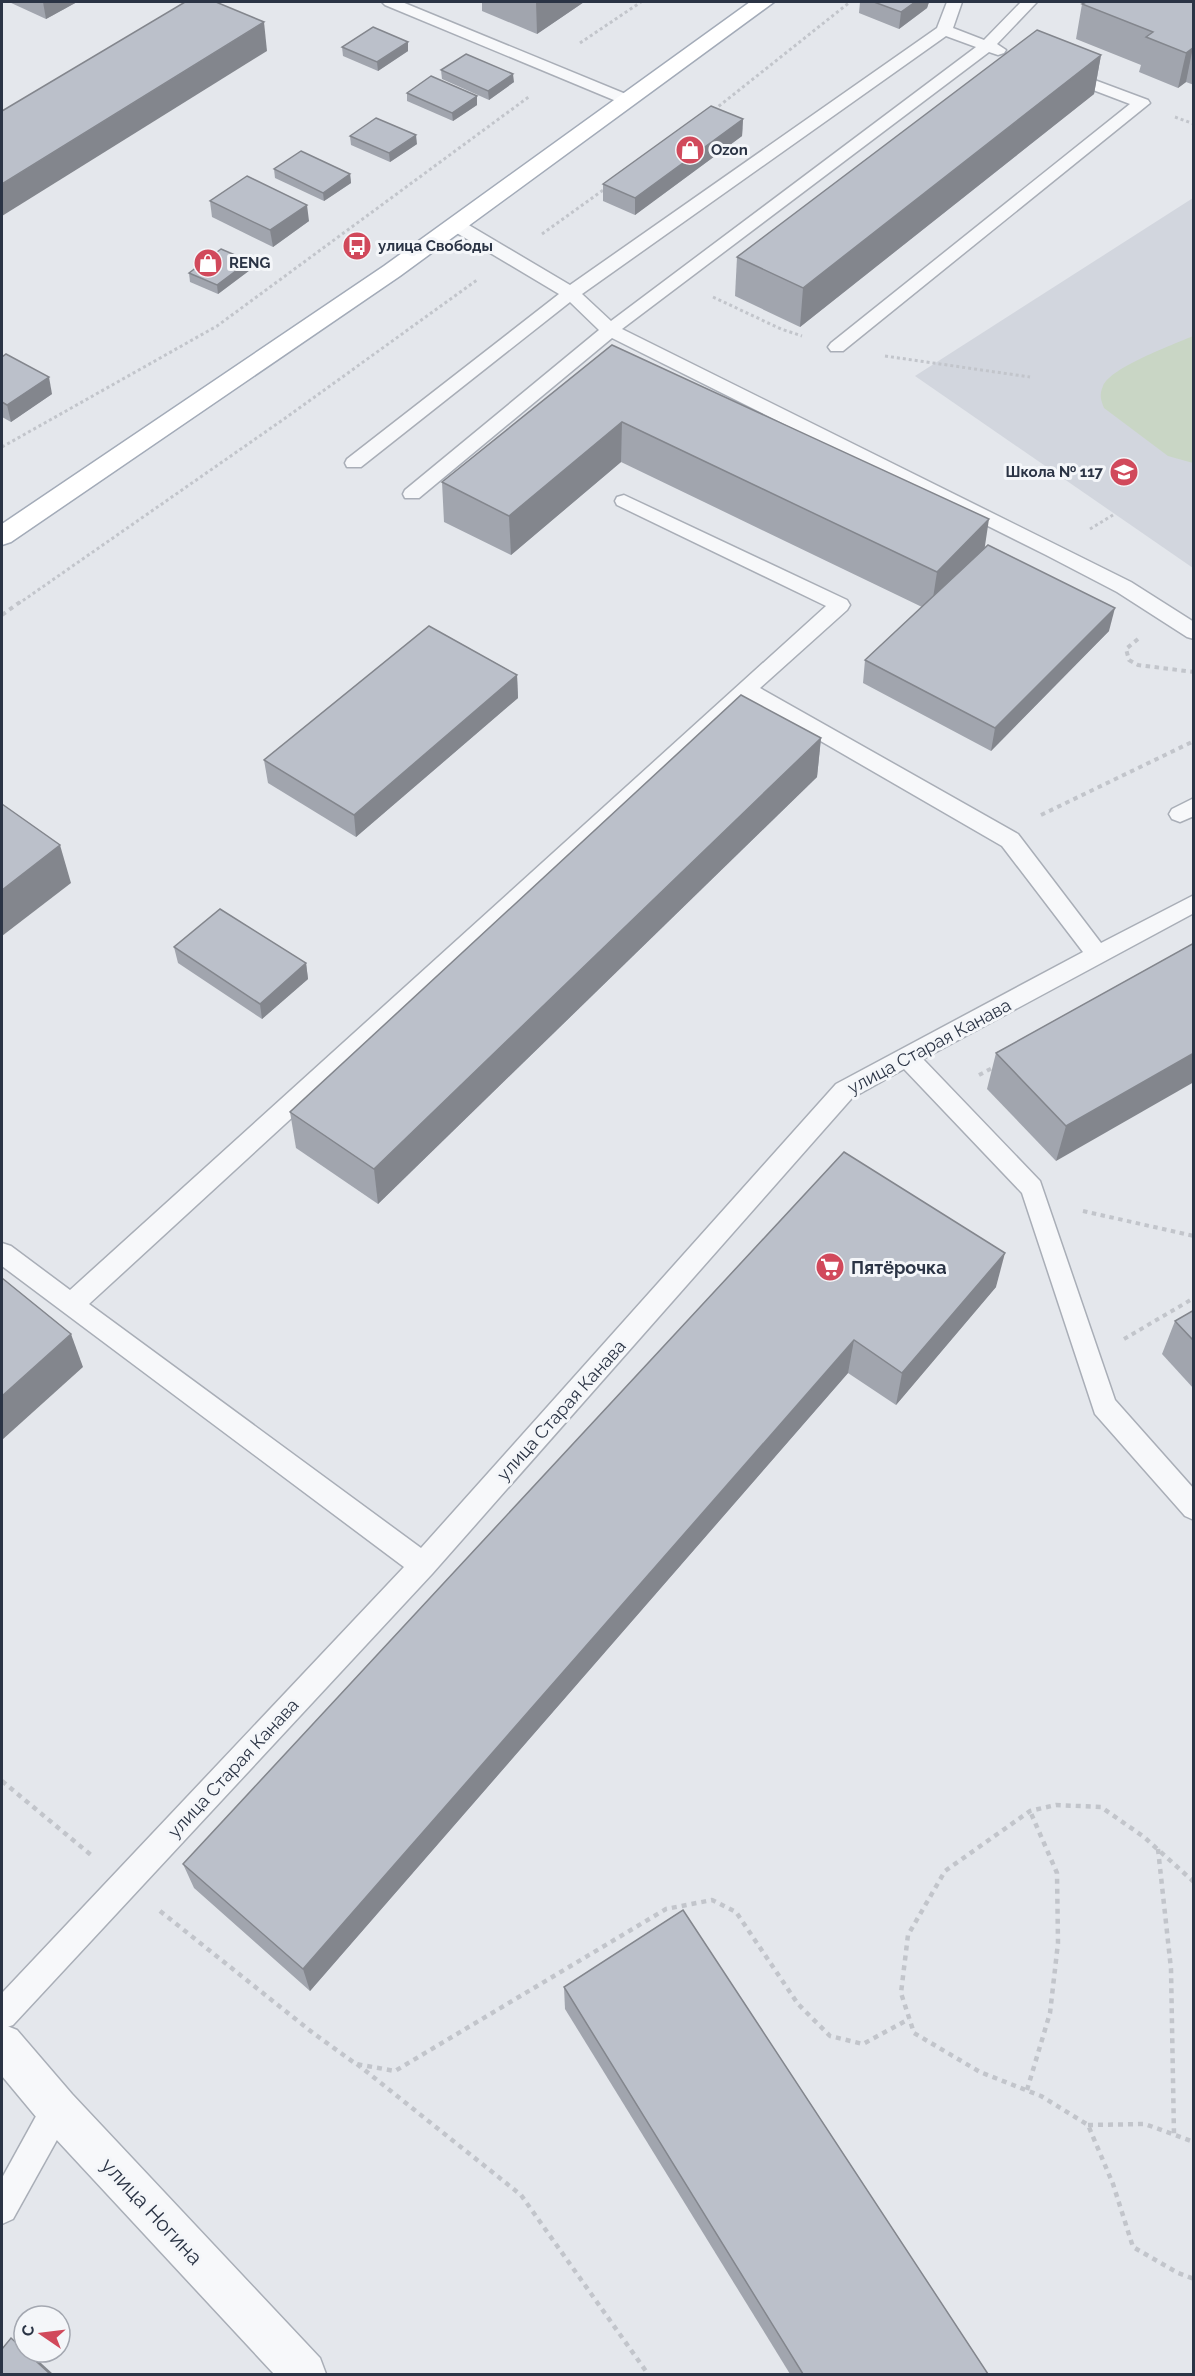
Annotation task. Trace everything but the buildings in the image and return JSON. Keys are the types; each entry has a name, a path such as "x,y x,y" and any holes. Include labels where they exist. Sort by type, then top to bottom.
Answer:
{"main road":[{"path":"2,536 392,271 763,2"}],"street":[{"name":"улица Ногина","path":"2,2045 57,2109 304,2374"}],"lane":[{"path":"390,2 627,100"},
{"path":"418,14 437,2"},
{"path":"354,463 571,293 944,30 954,2"},
{"path":"412,494 610,330 987,46 1029,2"},
{"path":"944,30 1009,54"},
{"path":"837,347 1142,103 1054,70"},
{"path":"456,225 571,293 610,330 1053,550 1124,587 1194,632"},
{"path":"71,1305 746,689 840,606 624,501"},
{"path":"746,689 1010,840 1098,956"},
{"name":"улица Старая Канава","path":"2,2014 423,1565 844,1091 1194,903"},
{"path":"907,1057 1032,1188 1104,1406 1194,1508"},
{"path":"2,1252 423,1565"},
{"path":"2,2208 57,2109"}],"path":[{"path":"2,447 217,326 561,73 571,49 641,2"},
{"path":"709,113 850,2"},
{"path":"2,615 284,419 615,181"},
{"path":"721,290 712,297 781,329 837,347 1030,377"},
{"path":"1000,835 1194,741"},
{"path":"975,1077 1006,1061"},
{"path":"1036,1201 1194,1236"},
{"path":"1089,1360 1194,1298"},
{"path":"2,1781 124,1883 521,2195 648,2374"},
{"path":"1194,1882 1144,1837 1101,1807 1056,1805 1030,1811 993,1835 945,1872 908,1935 901,1993 914,2033 980,2072 1041,2096 1088,2125 1145,2124 1194,2142"},
{"path":"1027,2090 1050,2013 1058,1943 1057,1873 1030,1811"},
{"path":"1158,1849 1171,1969 1174,2134"},
{"path":"356,2064 395,2071 666,1909 712,1900 736,1912 798,2004 830,2036 863,2044 909,2019"},
{"path":"1088,2125 1113,2184 1133,2247 1194,2279"}],"shaded area":[{"name":"Школа № 117","path":"1193,198 1193,568 915,376"}],"green space":[{"path":"1193,336 1193,463 1168,456 1104,408 1101,395 1103,386 1118,371"}],"place":[{"name":"Ozon","path":"690,150"},
{"name":"улица Свободы","path":"357,246"},
{"name":"RENG","path":"208,263"},
{"name":"Школа № 117","path":"1124,472"},
{"name":"Пятёрочка","path":"830,1267"}]}
